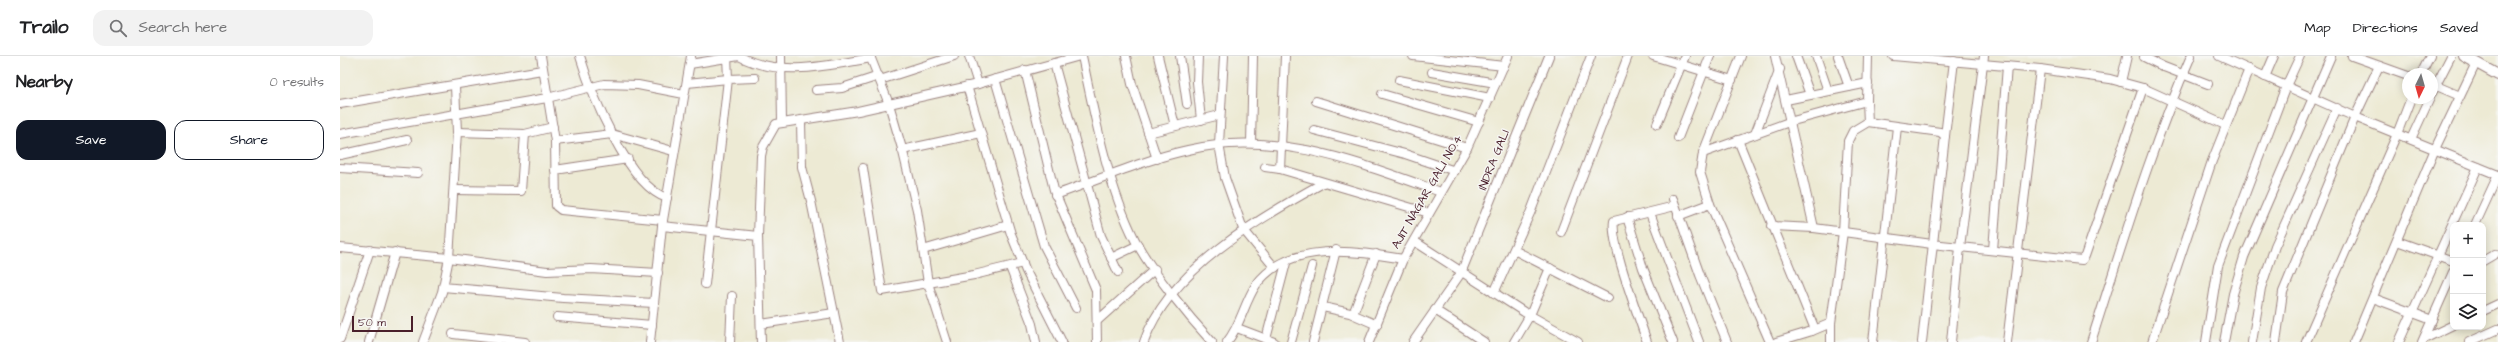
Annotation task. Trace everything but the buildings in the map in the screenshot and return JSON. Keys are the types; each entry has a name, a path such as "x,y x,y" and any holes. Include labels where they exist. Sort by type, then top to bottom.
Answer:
{"street":[{"path":"540,56 555,141 556,203 558,209 710,231 758,236"},
{"path":"580,56 590,87 612,134 651,191 666,198"},
{"path":"650,342 666,198 690,60 739,56 782,69 816,67 871,57 889,104 902,150 923,250 928,283 947,342"},
{"path":"781,56 782,123"},
{"path":"816,90 842,88 954,56"},
{"path":"969,56 978,84"},
{"path":"761,342 758,236 761,156 774,126 782,123 801,122 889,104 978,84 1081,56 1111,176 1130,229 1138,245 1172,293 1212,342"},
{"path":"1126,56 1132,84 1157,158"},
{"path":"1158,56 1175,126"},
{"path":"1180,56 1187,104"},
{"path":"1198,56 1197,82 1201,120"},
{"path":"1224,56 1220,115 1220,144 1228,189 1243,229 1274,268"},
{"path":"1251,143 1253,56"},
{"path":"1280,169 1285,56"},
{"path":"1413,56 1504,66"},
{"name":"AJIT NAGAR GALI NO.4","path":"1369,342 1403,259 1467,148 1508,56"},
{"name":"INDRA GALI","path":"1413,342 1461,273 1549,56"},
{"path":"1494,293 1514,250 1591,56"},
{"path":"1561,232 1628,56"},
{"path":"1654,56 1732,80"},
{"path":"1657,124 1684,56"},
{"path":"1678,138 1710,56"},
{"path":"1741,56 1703,153 1701,178 1710,204 1770,342"},
{"path":"1775,56 1780,69 1789,122 1814,228"},
{"path":"1796,56 1810,95"},
{"path":"1816,56 1828,91"},
{"path":"1838,56 1849,87"},
{"path":"1868,56 1868,122"},
{"path":"1893,56 1954,61 1983,60 2007,66 2040,69 2121,82 2143,88 2225,125"},
{"path":"2121,82 2127,56"},
{"path":"2091,342 2144,176 2172,100 2191,56"},
{"path":"2219,56 2355,117 2498,175 2476,222"},
{"path":"2265,76 2274,56"},
{"path":"2206,342 2218,266 2286,86 2300,56"},
{"path":"2224,342 2239,270 2331,56"},
{"path":"2352,56 2402,74"},
{"path":"2424,68 2430,56"},
{"path":"2438,79 2451,56"},
{"path":"2464,56 2498,75"},
{"path":"705,284 728,79 727,57"},
{"path":"2144,57 2208,84"},
{"path":"1951,342 1960,247 1983,60"},
{"path":"1922,342 1954,61"},
{"path":"1054,63 1101,236 1118,272"},
{"path":"2354,342 2435,149 2476,63"},
{"path":"1994,250 2007,66"},
{"path":"2276,342 2283,292 2355,117 2379,66"},
{"path":"1755,134 1780,69"},
{"path":"2007,342 2040,69"},
{"path":"2152,342 2225,125 2249,69"},
{"path":"340,104 455,86 542,70"},
{"path":"1026,70 1055,195 1093,281 1097,300 1097,342"},
{"path":"1432,72 1496,83"},
{"path":"687,83 755,78"},
{"path":"995,80 1044,246 1076,308"},
{"path":"1400,80 1490,98"},
{"path":"340,134 456,115 547,98 590,87 619,83 684,94"},
{"path":"1786,100 1868,83"},
{"path":"423,342 443,287 449,258 457,132 455,86"},
{"path":"967,86 1008,225 1023,263 1062,342"},
{"path":"1771,226 1814,228 1932,244 2079,260 2084,258 2143,88"},
{"path":"2438,89 2460,96"},
{"path":"1382,94 1479,122"},
{"path":"1316,101 1467,148"},
{"path":"1703,153 1789,122 1867,101"},
{"path":"2306,342 2409,104"},
{"path":"2411,139 2427,104"},
{"path":"2252,342 2261,288 2275,246 2337,108"},
{"path":"1148,133 1220,115"},
{"path":"801,122 802,167 811,201 840,342"},
{"path":"1831,342 1831,323 1843,232 1848,141 1853,131 1868,122 1940,132 1945,136"},
{"path":"457,132 525,134 553,127"},
{"path":"1873,342 1897,127"},
{"path":"1314,130 1404,154 1455,171"},
{"path":"454,190 521,191 525,134"},
{"path":"555,141 612,134 673,151"},
{"path":"902,150 982,134"},
{"path":"340,155 406,140"},
{"path":"1738,140 1771,226 1814,327 1812,331"},
{"path":"1055,195 1111,176 1157,158 1220,144 1251,143 1280,144 1343,159 1441,192"},
{"path":"555,170 628,159"},
{"path":"1265,167 1280,169 1323,183 1429,213"},
{"path":"2399,342 2478,167"},
{"path":"340,168 418,173"},
{"path":"863,168 882,291 1010,267 1023,263"},
{"path":"1144,342 1151,325 1172,293 1243,229 1323,183"},
{"path":"1647,342 1622,266 1613,226 1617,219 1650,213 1674,203 1727,342"},
{"path":"1678,216 1710,204"},
{"path":"1650,213 1699,342"},
{"path":"1627,217 1643,268 1673,342"},
{"path":"923,250 1008,225"},
{"path":"1414,241 1461,273 1578,342"},
{"path":"2397,241 2450,260"},
{"path":"1111,258 1138,245"},
{"path":"340,248 395,252 548,271 591,269 658,273"},
{"path":"340,339 370,250"},
{"path":"1227,342 1237,328 1256,285 1274,268 1312,254 1336,250 1376,254 1403,259"},
{"path":"1313,342 1323,307 1336,250"},
{"path":"1514,250 1608,298"},
{"path":"369,342 395,252"},
{"path":"1353,314 1376,254"},
{"path":"2486,258 2495,254"},
{"path":"1266,339 1286,263"},
{"path":"1291,342 1312,266"},
{"path":"1010,267 1032,324 1036,342"},
{"path":"1514,342 1530,315 1550,268"},
{"path":"1097,321 1155,269"},
{"path":"2423,340 2450,280"},
{"path":"443,287 563,298 654,303"},
{"path":"730,342 732,296"},
{"path":"2373,298 2432,320"},
{"path":"2486,310 2498,304"},
{"path":"1323,307 1353,314 1377,325"},
{"path":"1435,310 1484,342"},
{"path":"761,324 834,313"},
{"path":"557,317 652,325"},
{"path":"1776,342 1812,331 1831,323"},
{"path":"2423,340 2450,326"},
{"path":"1237,328 1274,342"},
{"path":"2469,342 2498,329"},
{"path":"453,334 473,339 525,342"}]}
